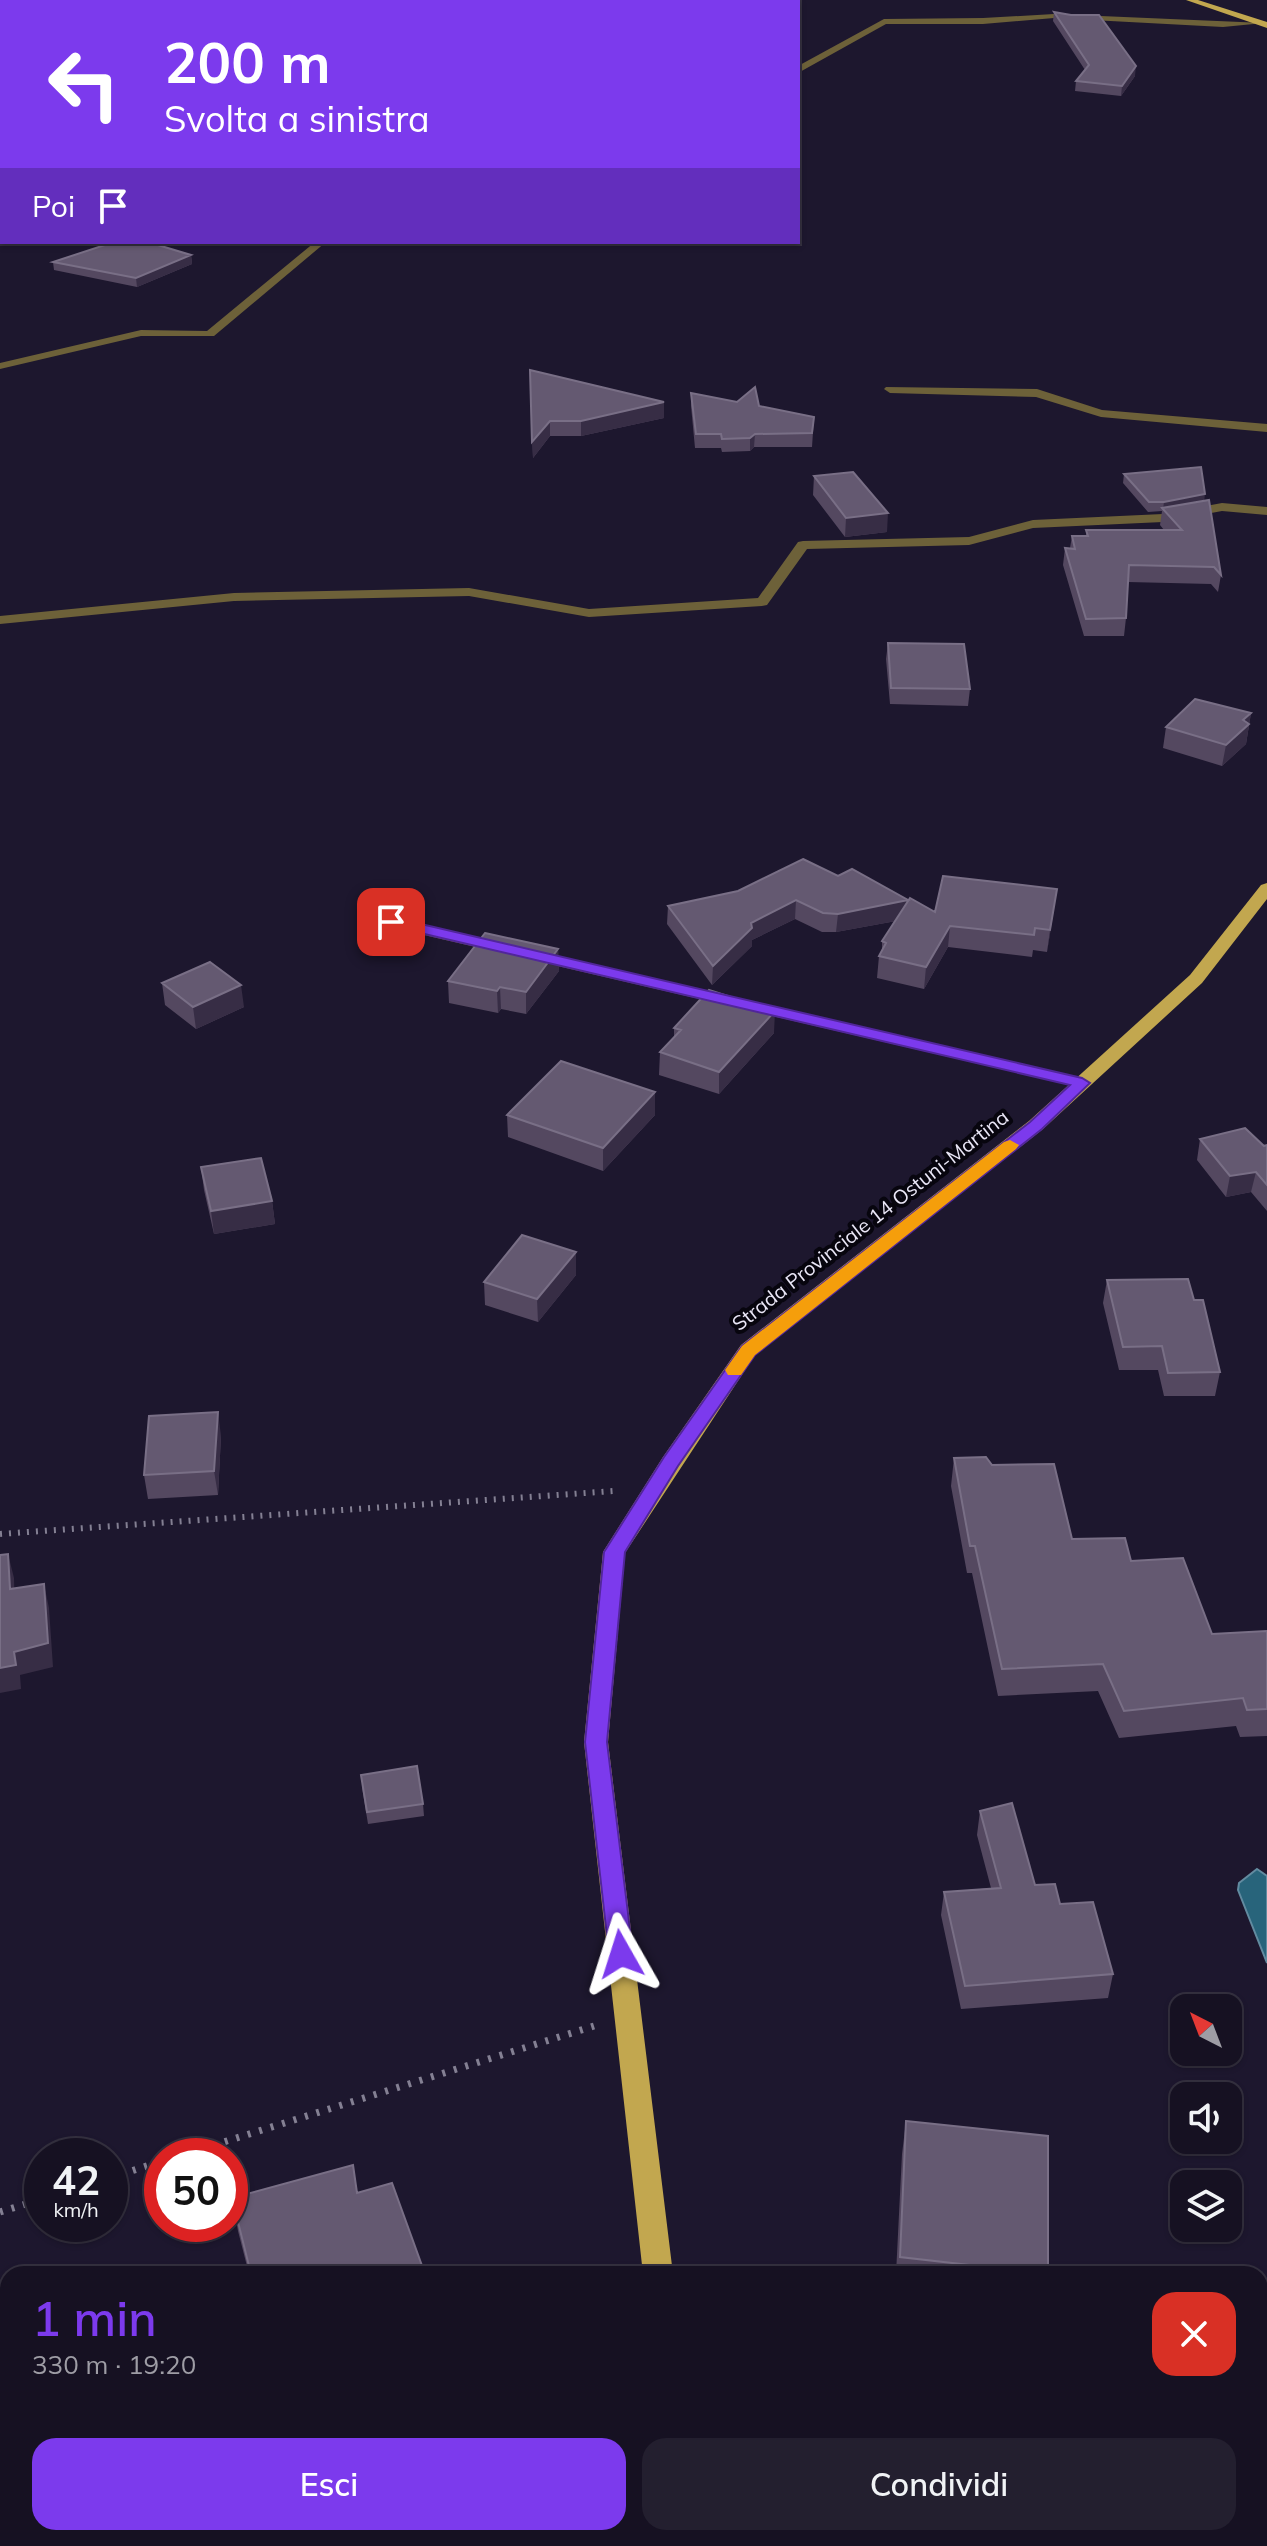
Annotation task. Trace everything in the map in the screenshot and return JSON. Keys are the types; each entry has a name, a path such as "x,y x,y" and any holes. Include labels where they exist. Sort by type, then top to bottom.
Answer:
{"main road":[{"path":"1190,0 1263,24"},
{"name":"Strada Provinciale 14 Ostuni-Martina","path":"657,2266 596,1742 614,1552 748,1350 1036,1125 1196,979 1267,888"}],"street":[{"path":"800,69 884,22 983,21 1054,16 1263,24"},
{"path":"0,366 141,333 210,334 319,244"},
{"path":"890,389 1037,393 1101,413 1267,428"},
{"path":"0,620 234,597 469,592 589,613 762,602 803,545 969,541 1033,524 1163,518 1222,507 1267,511"},
{"path":"391,922 1082,1083"}],"path":[{"path":"0,1534 654,1488"},
{"path":"236,2138 628,2015"},
{"path":"0,2212 24,2205"}],"water":[{"path":"1257,1869 1267,1876 1267,1963 1238,1890 1239,1883"}],"building":[{"path":"1054,12 1099,15 1136,66 1122,86 1076,81 1089,65"},
{"path":"108,244 155,244 191,255 136,278 53,262"},
{"path":"530,370 664,402 581,421 550,421 532,442"},
{"path":"755,387 759,406 814,417 812,433 755,434 750,438 722,439 721,434 696,434 691,393 737,402"},
{"path":"1201,467 1205,494 1164,502 1149,502 1124,474"},
{"path":"853,472 888,513 846,518 814,476"},
{"path":"1209,500 1221,575 1214,567 1129,565 1126,618 1086,619 1065,548 1075,549 1072,536 1088,536 1086,530 1182,530 1162,508"},
{"path":"888,643 964,644 970,689 891,688"},
{"path":"1195,699 1251,713 1243,720 1249,724 1226,745 1166,727"},
{"path":"803,859 838,876 852,869 908,900 838,914 823,913 796,900 751,923 752,928 713,966 668,906 738,891"},
{"path":"943,876 1057,889 1050,930 1035,928 1034,935 950,926 926,967 879,956 886,943 882,941 910,898 935,912"},
{"path":"485,933 558,949 526,992 500,987 497,991 448,981"},
{"path":"210,962 241,985 193,1007 162,983"},
{"path":"709,990 775,1011 719,1072 660,1052 681,1030 674,1028"},
{"path":"561,1061 655,1092 603,1148 507,1115"},
{"path":"1245,1128 1264,1146 1267,1145 1267,1185 1256,1172 1230,1176 1200,1139"},
{"path":"261,1158 272,1201 211,1211 201,1167"},
{"path":"522,1235 576,1252 537,1299 484,1282"},
{"path":"1188,1279 1194,1300 1203,1300 1220,1372 1168,1373 1162,1346 1123,1347 1107,1280"},
{"path":"218,1412 214,1471 144,1475 149,1416"},
{"path":"986,1457 992,1465 1054,1464 1072,1539 1125,1538 1131,1561 1183,1558 1212,1634 1267,1631 1267,1709 1247,1710 1243,1698 1124,1711 1103,1664 1002,1669 975,1546 970,1546 954,1458"},
{"path":"8,1554 10,1589 44,1584 48,1643 14,1652 16,1665 0,1668 0,1555"},
{"path":"417,1766 423,1804 367,1812 361,1775"},
{"path":"1012,1803 1035,1885 1055,1884 1060,1904 1093,1902 1113,1974 965,1986 944,1892 1001,1888 980,1811"},
{"path":"906,2121 1048,2136 1048,2266 978,2266 900,2257"},
{"path":"353,2165 357,2193 392,2183 422,2266 249,2266 243,2242 248,2242 248,2194"}],"slow traffic":[{"path":"734,1370 748,1350 1010,1145"}],"route":[{"path":"391,922 1082,1083 1036,1125 748,1350 614,1552 596,1742 621,1954"}]}
